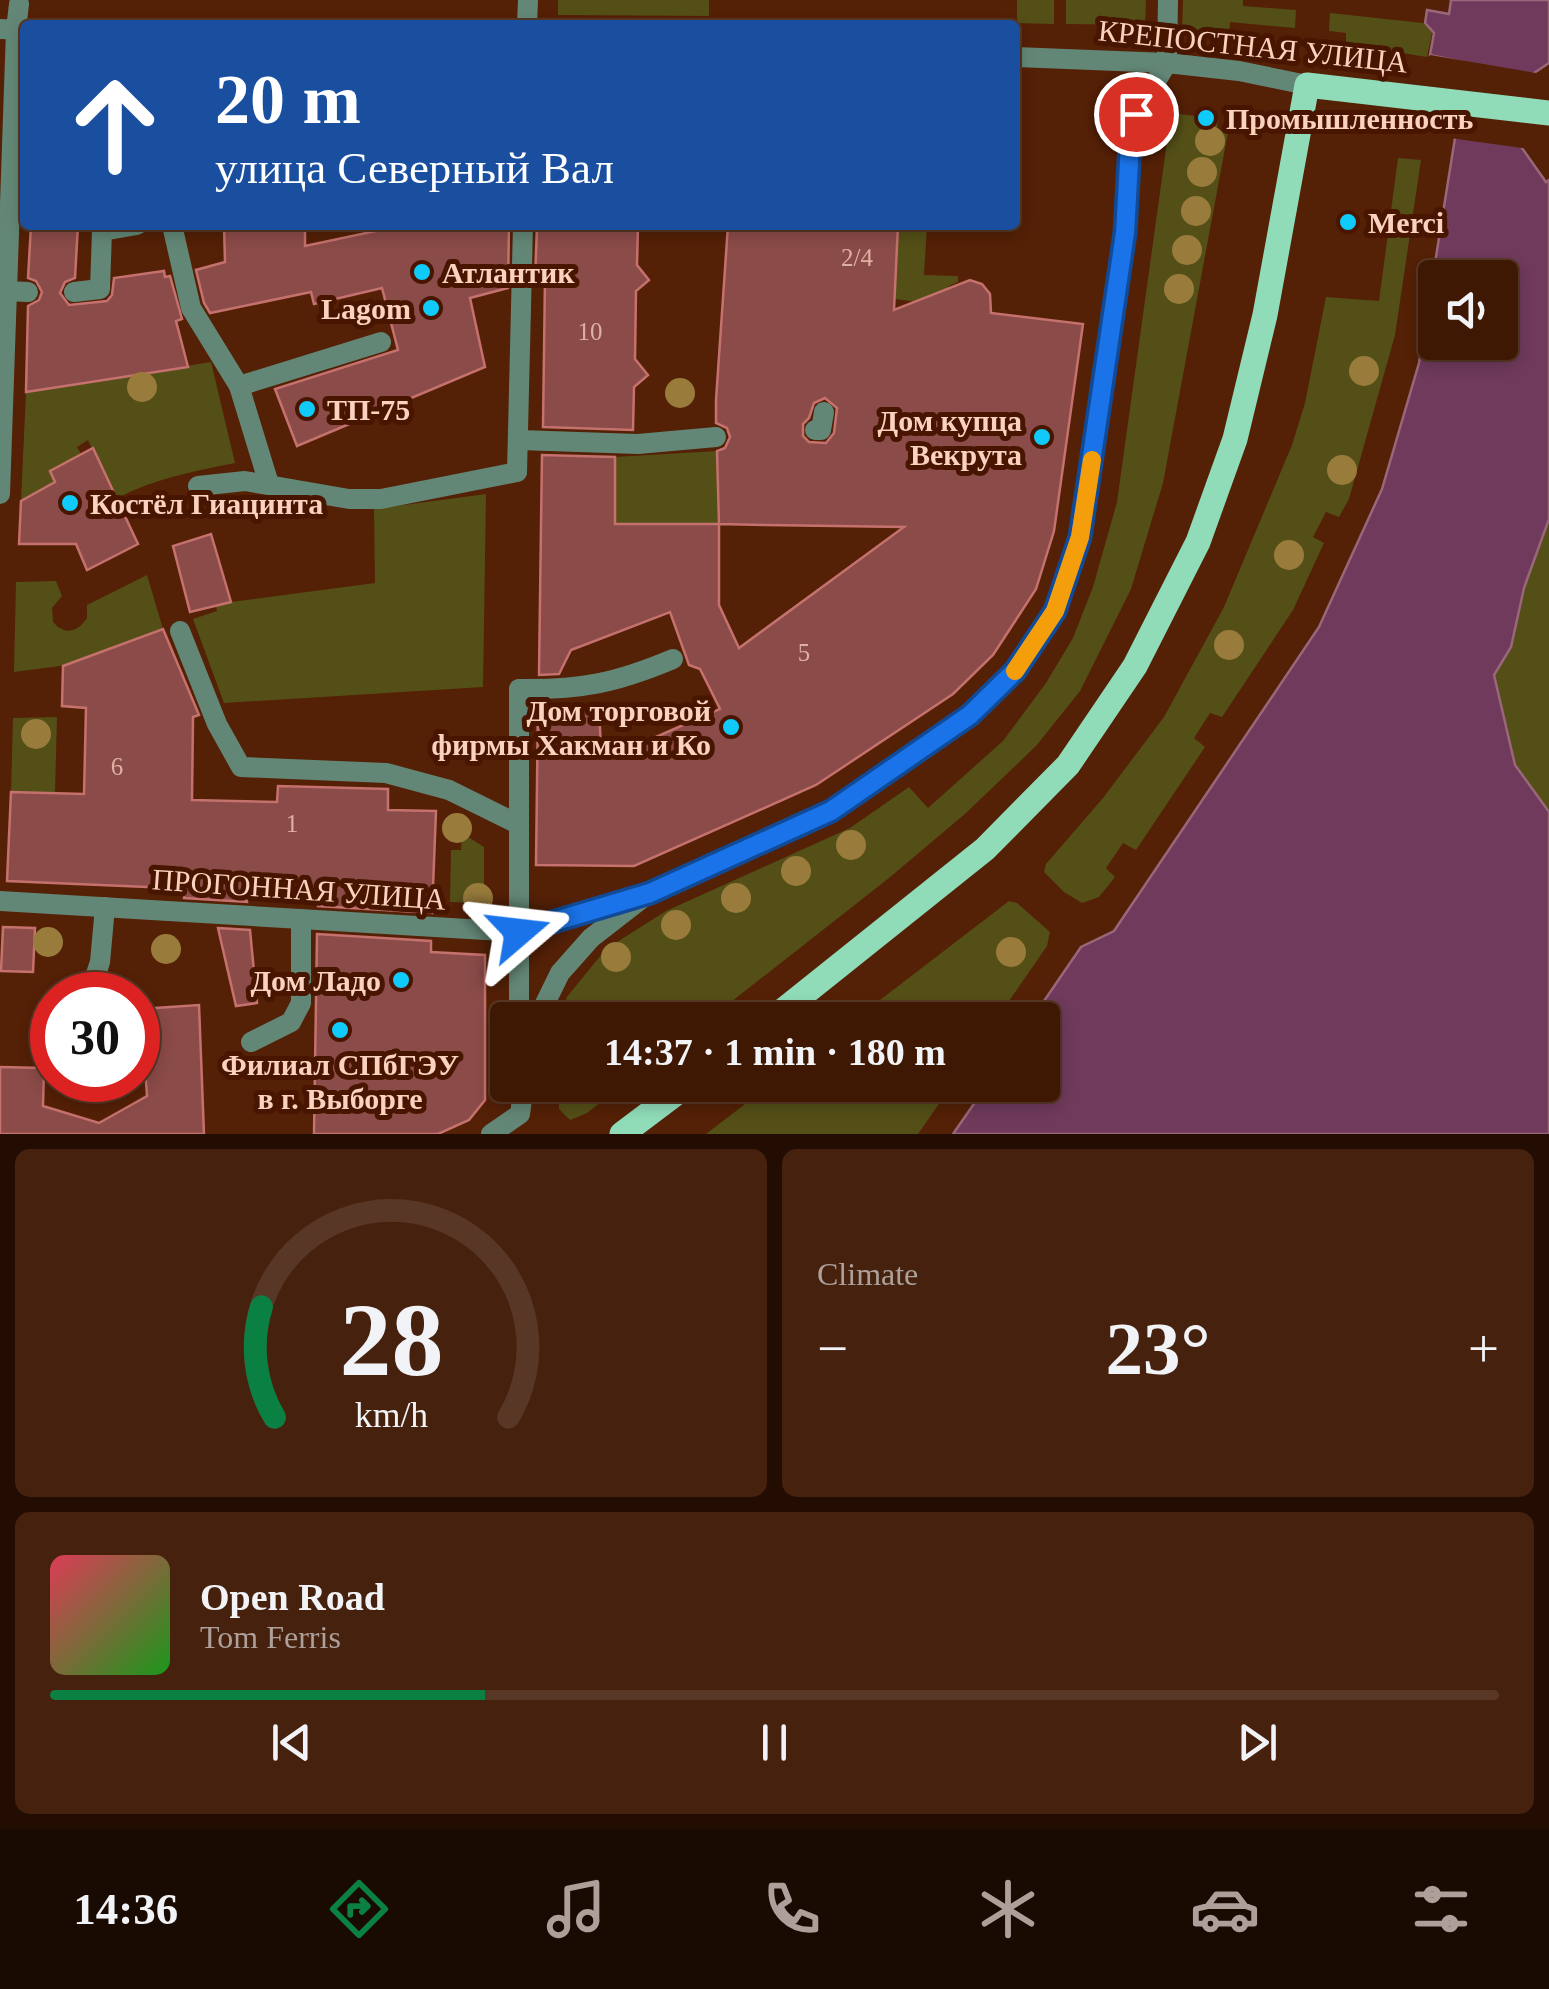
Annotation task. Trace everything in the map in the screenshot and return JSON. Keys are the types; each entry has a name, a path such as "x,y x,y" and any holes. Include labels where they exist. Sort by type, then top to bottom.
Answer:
{"main road":[{"name":"КРЕПОСТНАЯ УЛИЦА","path":"1307,85 1549,113"},
{"path":"794,1002 985,850 1068,765 1135,666 1198,542 1235,440 1266,315 1307,85"},
{"path":"622,1134 664,1102"}],"street":[{"path":"546,1002 560,973 591,938 650,893 831,811 960,722 1015,671 1055,611 1080,537 1120,269 1130,144 1136,114 1167,62 1168,0"},
{"path":"0,494 10,283 14,30 19,4"},
{"name":"КРЕПОСТНАЯ УЛИЦА","path":"1020,58 1167,62 1307,85"},
{"path":"74,292 100,289 102,231 108,230"},
{"path":"173,230 191,308 239,386 268,484"},
{"path":"198,486 246,481 349,499 382,499 517,472 523,230"},
{"path":"239,386 381,342"},
{"path":"519,440 638,444 716,437"},
{"path":"180,631 217,724 240,766 386,773 449,790 518,824"},
{"path":"519,1002 519,689 588,688 626,678 673,658"},
{"name":"ПРОГОННАЯ УЛИЦА","path":"0,901 519,932 650,893"},
{"path":"97,972 104,907"},
{"path":"251,1042 291,1022 301,1003 301,919"},
{"path":"491,1134 518,1124"}],"shaded area":[{"path":"558,0 709,0 709,16 558,15"},
{"path":"1017,0 1054,0 1054,24 1017,20"},
{"path":"1066,0 1146,0 1145,25 1066,24"},
{"path":"1183,0 1243,0 1243,6 1296,10 1295,28 1230,22 1229,34 1182,32"},
{"path":"1451,0 1549,0 1549,63 1534,73 1522,148 1546,182 1549,180 1549,519 1524,588 1511,647 1494,675 1515,765 1549,812 1549,1134 953,1134 975,1102 1060,1102 1060,1002 1043,1002 1081,947 1114,931 1319,627 1382,489 1419,360 1518,360 1518,260 1435,260 1467,63 1430,55 1434,33 1425,23 1427,10 1449,14"},
{"path":"1330,13 1423,23 1432,33 1427,57 1346,44 1346,33 1329,31"},
{"path":"1171,113 1218,119 1217,130 1228,132 1163,483 1131,589 1080,691 1036,746 966,813 731,1002 567,1002 566,998 606,949 666,911 850,828 909,787 928,808 1003,741 1073,638 1093,587 1117,502"},
{"path":"1398,158 1421,160 1395,335 1349,499 1339,517 1326,512 1313,537 1324,543 1293,610 1222,717 1210,713 1194,738 1205,747 1136,850 1123,843 1106,868 1115,877 1099,897 1082,903 1044,872 1046,864 1103,798 1164,717 1224,607 1292,445 1305,403 1326,297 1379,301"},
{"path":"898,230 927,230 924,275 958,276 958,282 949,286 941,305 895,299"},
{"path":"211,362 235,463 159,481 116,499 88,440 77,447 81,454 50,471 55,482 21,501 26,392"},
{"path":"717,451 719,524 638,524 615,538 615,457"},
{"path":"486,494 483,687 224,703 193,619 231,602 375,583 374,509"},
{"path":"1549,519 1549,812 1515,765 1494,675 1511,647 1524,588"},
{"path":"147,575 163,629 60,666 14,672 16,582 56,581 62,596 52,608 53,622 71,630 87,618 87,605"},
{"path":"57,717 55,793 11,792 13,718"},
{"path":"462,833 484,847 484,903 450,902 451,850 461,850"},
{"path":"1009,901 1017,903 1050,932 1047,946 1008,1002 877,1002"},
{"path":"559,1102 601,1102 570,1120 559,1109"},
{"path":"748,1102 940,1102 918,1134 706,1134"}],"pier":[{"path":"1430,55 1542,74 1529,149 1450,138 1461,66 1429,60"}],"building":[{"path":"31,230 78,230 75,278 65,282 60,293 69,305 107,301 112,295 114,278 164,271 165,277 170,276 182,319 176,321 188,367 26,392 28,306 39,300 42,292 36,281 28,278"},
{"path":"224,230 305,230 305,246 380,230 509,230 508,288 470,298 485,367 297,446 275,389 398,350 382,288 314,304 311,292 210,313 196,270 225,262"},
{"path":"537,230 638,230 637,265 649,280 636,291 635,359 648,375 634,387 633,430 543,427 545,278 535,281"},
{"path":"728,230 898,230 894,310 970,280 982,284 990,294 991,313 1083,324 1054,531 1036,589 993,655 953,694 816,785 634,866 536,865 538,703 546,703 544,707 599,707 601,750 640,744 720,709 700,669 689,665 670,612 571,650 559,674 539,675 542,455 615,457 615,524 719,524 717,451 725,448 730,437 727,428 716,423","holes":["825,398 837,408 834,433 826,443 809,442 803,436 803,424 814,403","719,524 904,527 739,648 719,605"]},
{"name":"Костёл Гиацинта","path":"93,448 138,544 87,570 76,544 19,544 21,501 55,482 50,471"},
{"path":"211,534 231,602 190,612 173,546"},
{"path":"163,629 199,715 193,717 192,800 277,802 278,786 388,789 388,810 436,811 432,913 318,906 318,896 246,892 247,902 184,898 184,891 147,887 7,881 11,792 84,794 86,708 62,706 63,666"},
{"path":"3,927 35,928 33,972 1,971"},
{"path":"218,928 250,930 257,1003 236,1006"},
{"path":"317,934 431,941 431,952 485,955 485,1100 469,1120 438,1134 314,1134"},
{"path":"199,1005 204,1134 0,1134 0,1067 30,1068 30,1102 43,1102 43,1106 99,1123 136,1102 160,1102 160,1008"}],"slow traffic":[{"path":"1015,671 1055,611 1080,537 1092,460"}],"place":[{"name":"Промышленность","path":"1206,118"},
{"name":"Merci","path":"1348,222"},
{"name":"Атлантик","path":"422,272"},
{"name":"Lagom","path":"431,308"},
{"name":"ТП-75","path":"307,409"},
{"name":"Дом купца Векрута","path":"1042,437"},
{"name":"Костёл Гиацинта","path":"70,503"},
{"name":"Дом торговой фирмы Хакман и Ко","path":"731,727"},
{"name":"Дом Ладо","path":"401,980"},
{"name":"Филиал СПбГЭУ в г. Выборге","path":"340,1030"}],"route":[{"path":"519,932 650,893 831,811 970,715 1015,671 1055,611 1080,537 1125,233 1130,144 1136,114"}]}
